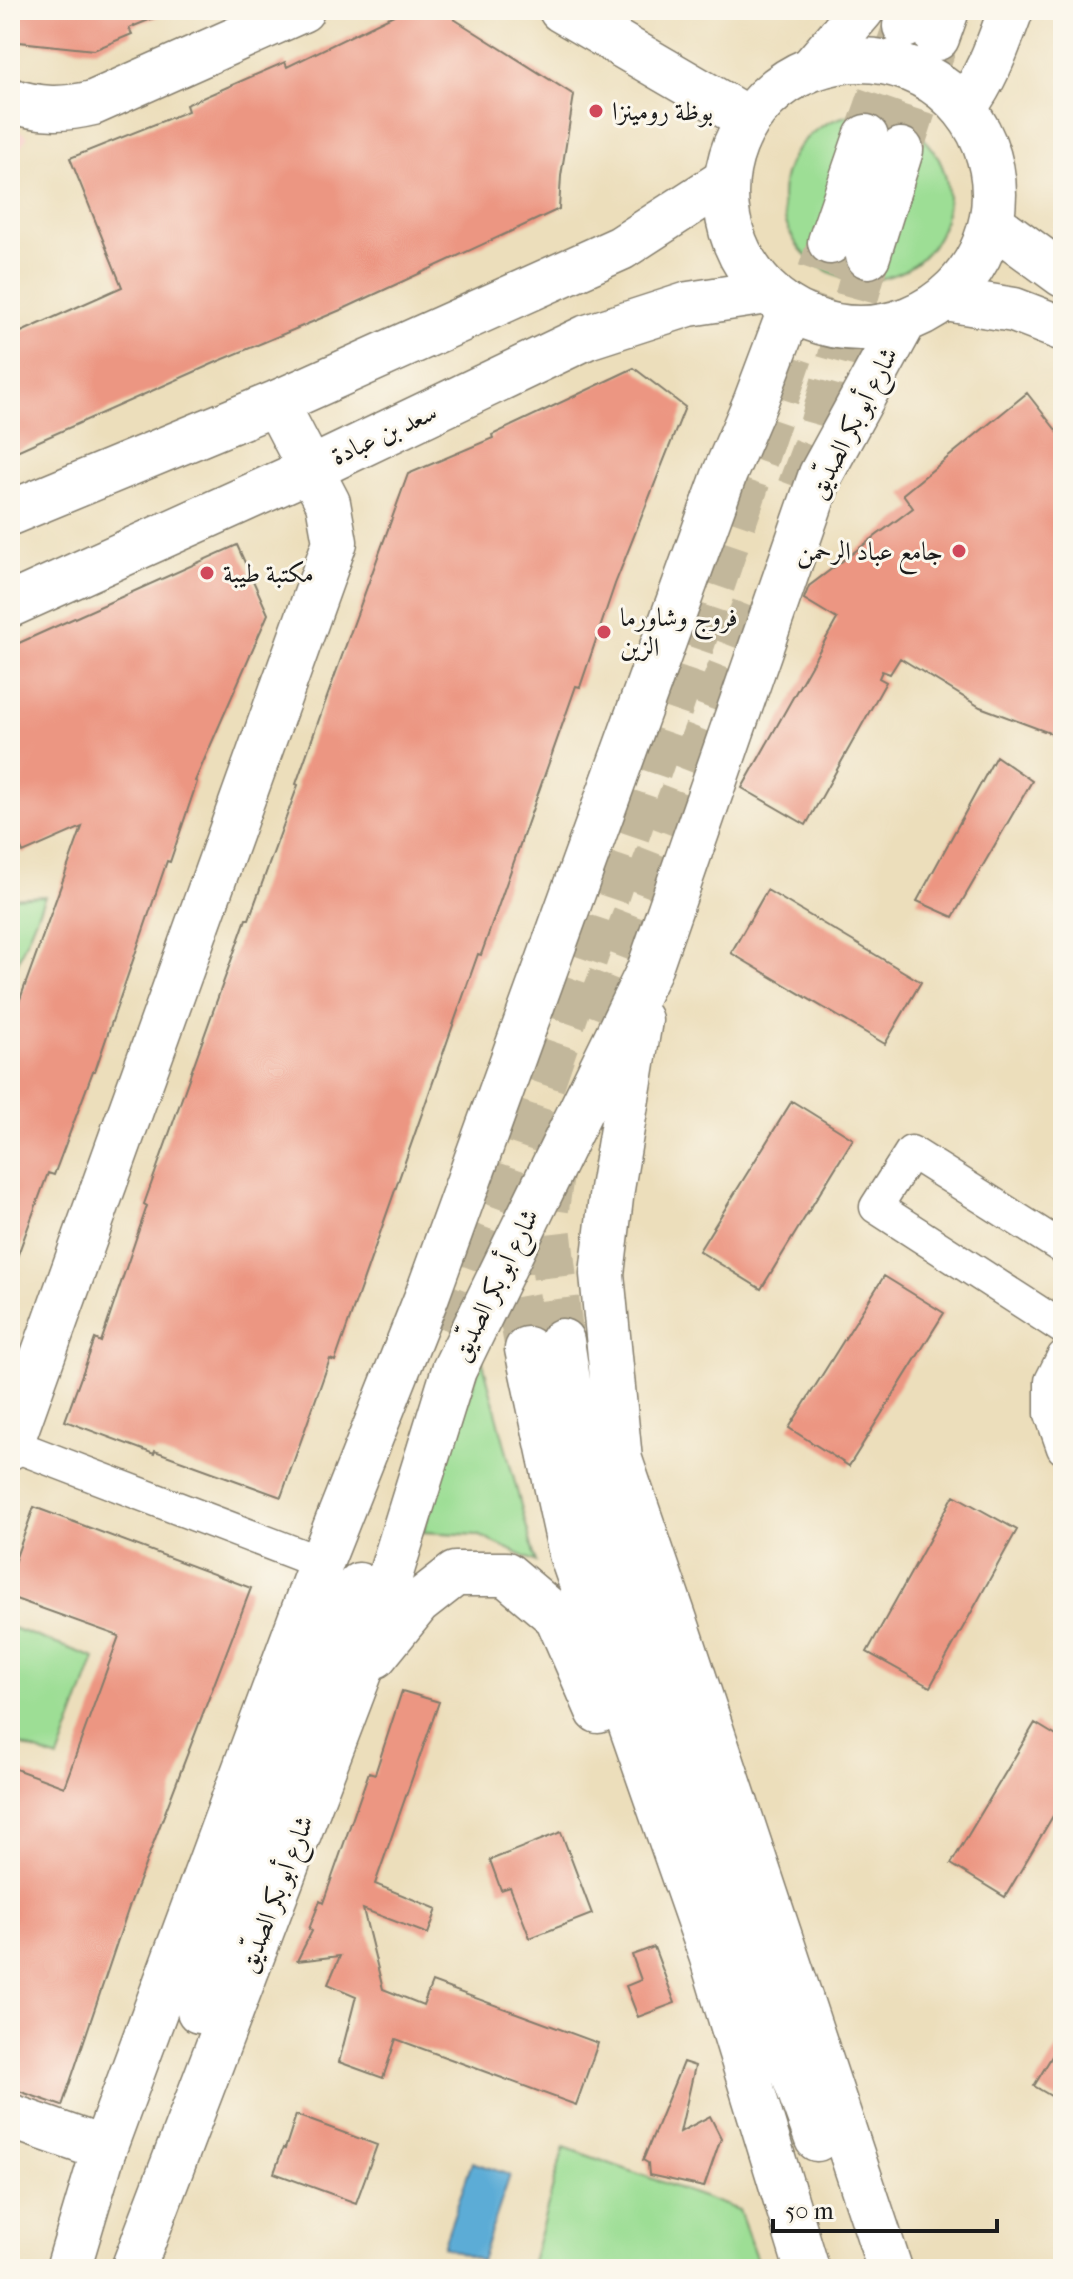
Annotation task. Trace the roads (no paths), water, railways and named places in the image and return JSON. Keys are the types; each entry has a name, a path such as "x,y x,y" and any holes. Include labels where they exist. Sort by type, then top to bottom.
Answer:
{"main road":[{"path":"561,10 748,119"},
{"path":"813,67 862,10"},
{"path":"964,108 985,77 1011,10"},
{"path":"10,100 46,109 93,103 300,11"},
{"path":"844,59 876,60 908,68 964,108 984,141 994,181 992,223 982,252 967,278 946,299 926,313 904,322 865,329 826,325 779,301 742,260 728,221 726,180 733,148 748,119 776,88 813,67 844,59"},
{"path":"849,249 884,144"},
{"path":"10,513 276,403 621,248 726,180"},
{"path":"992,223 1063,275"},
{"path":"946,299 1014,310 1063,329"},
{"name":"سعد بن عبادة","path":"10,605 309,470 587,337 689,304 779,301"},
{"name":"شارع أبو بكر الصدّيق","path":"68,2269 104,2149 321,1563 427,1296 725,473 755,403 779,301"},
{"name":"شارع أبو بكر الصدّيق","path":"133,2269 360,1673 454,1370 649,970 821,474 904,322"},
{"path":"10,1445 335,542 328,503 276,403"},
{"path":"649,970 612,1189 602,1274 620,1460 890,2269"},
{"path":"805,2269 711,1955 571,1554 544,1345 662,1712 865,2269"},
{"path":"103,2269 445,1358"},
{"path":"360,1673 418,1603 455,1574 506,1574 557,1617 606,1729 805,2269"},
{"path":"10,2116 104,2149"}],"street":[{"path":"1063,1248 911,1152 876,1207 1063,1328"},
{"path":"1063,1357 1051,1381 1051,1414 1063,1448"},
{"path":"10,1445 321,1563"}],"water":[{"path":"472,2162 510,2175 481,2261 443,2247"}],"tunnel":[{"path":"866,137 905,26"},
{"path":"901,150 937,38"},
{"path":"454,1333 501,1206 830,242"},
{"path":"799,488 817,440 868,256"},
{"path":"595,1018 760,590"},
{"path":"553,1168 547,1209 562,1341"},
{"path":"506,1232 527,1349"}],"place":[{"name":"بوظة رومينزا","path":"596,111"},
{"name":"جامع عباد الرحمن","path":"959,551"},
{"name":"مكتبة طيبة","path":"207,573"},
{"name":"فروج وشاورما الزين","path":"604,632"}]}
